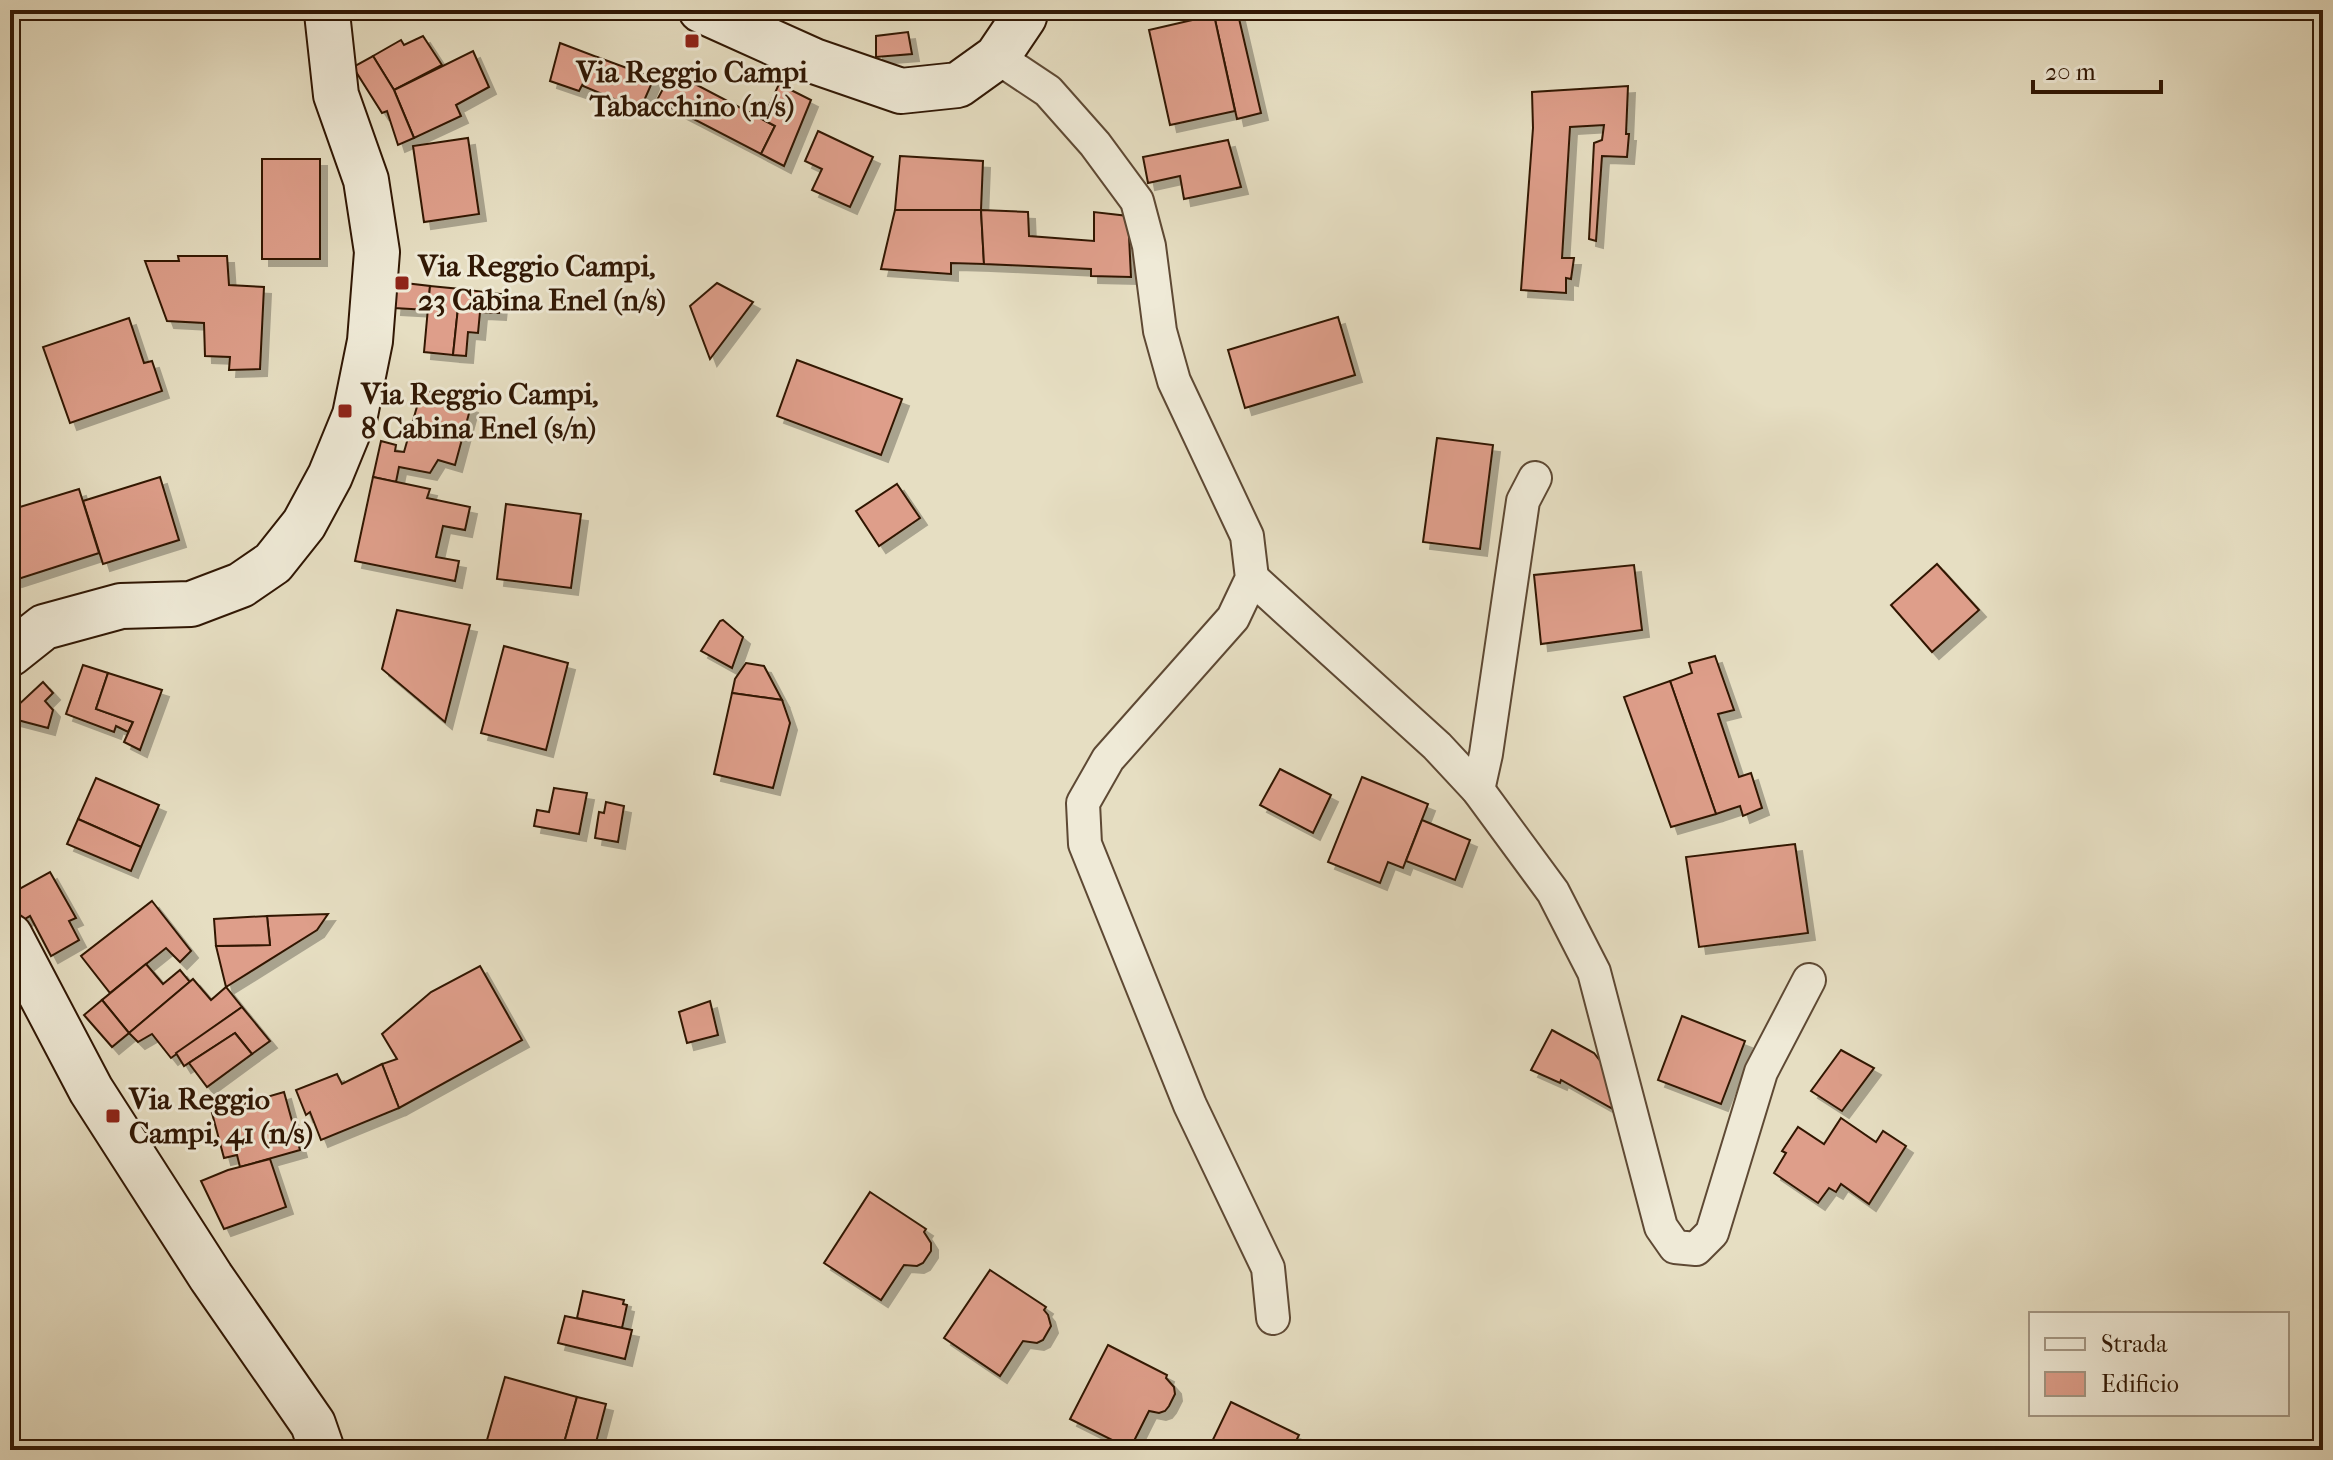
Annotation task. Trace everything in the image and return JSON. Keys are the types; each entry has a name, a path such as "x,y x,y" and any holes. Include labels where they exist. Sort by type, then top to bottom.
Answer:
{"main road":[{"path":"10,654 44,627 121,606 191,604 241,585 273,563 304,524 330,476 355,415 370,341 377,252 366,180 336,95 329,10"},
{"path":"701,10 814,61 901,91 958,85 997,57 1026,10"},
{"path":"10,936 91,1090 211,1277 313,1424 322,1450"}],"street":[{"path":"997,57 1048,91 1095,144 1137,201 1149,246 1160,331 1174,381 1247,536 1252,578 1233,618 1108,759 1083,803 1085,844 1190,1105 1268,1268 1273,1318"},
{"path":"1478,790 1523,501 1535,478"},
{"path":"1252,578 1437,746 1478,790 1553,892 1594,972 1661,1227 1675,1247 1696,1249 1712,1233 1761,1072 1809,980"}],"building":[{"path":"1237,10 1261,113 1237,119 1214,15"},
{"path":"1214,15 1235,111 1170,125 1149,30"},
{"path":"908,32 912,54 876,57 876,36"},
{"path":"423,36 442,65 394,90 373,56 401,40 404,45"},
{"path":"560,43 597,57 579,91 550,81"},
{"path":"473,51 489,87 456,105 461,116 414,138 394,90"},
{"path":"373,56 394,90 414,138 398,145 387,111 382,113 353,67"},
{"path":"597,57 654,78 640,110 583,86"},
{"path":"672,72 775,126 761,154 657,100"},
{"path":"779,84 811,100 784,166 761,154 775,126 758,117 765,104 769,106"},
{"path":"1628,86 1627,157 1602,156 1596,241 1589,239 1594,143 1602,140 1604,125 1570,127 1562,258 1574,258 1571,279 1566,278 1566,293 1521,290 1533,128 1532,92"},
{"path":"818,131 873,157 850,207 812,190 822,169 805,161"},
{"path":"468,138 479,214 424,222 413,146"},
{"path":"1228,140 1241,187 1184,199 1180,176 1148,183 1143,157"},
{"path":"900,156 983,161 981,210 895,210"},
{"path":"262,159 320,159 320,259 262,259"},
{"path":"895,210 981,210 984,264 951,263 951,274 881,269"},
{"path":"981,210 1028,212 1029,236 1094,241 1094,212 1128,216 1131,277 1091,276 1091,269 984,264"},
{"path":"178,256 227,256 229,285 264,287 260,369 229,370 230,357 205,356 204,323 167,321 145,261 179,261"},
{"path":"396,282 430,286 428,310 394,308"},
{"path":"717,283 753,302 710,359 690,306"},
{"path":"430,286 460,289 453,355 424,352"},
{"path":"460,289 501,294 499,313 480,312 478,333 468,332 466,356 453,355"},
{"path":"1338,317 1355,375 1245,408 1228,350"},
{"path":"129,318 144,363 152,361 162,391 70,423 43,347"},
{"path":"797,360 902,399 881,455 777,416"},
{"path":"422,389 471,406 455,465 438,460 430,473 399,467 396,482 373,477 381,441 396,445 395,451 404,452"},
{"path":"1437,438 1493,445 1480,549 1423,542"},
{"path":"160,477 179,540 103,564 83,501"},
{"path":"373,477 430,489 427,498 470,507 465,530 443,526 436,557 459,561 455,581 355,561"},
{"path":"897,484 920,518 879,546 856,511"},
{"path":"79,489 99,553 15,580 10,564 10,510"},
{"path":"506,504 581,514 571,588 497,579"},
{"path":"1937,564 1979,610 1932,652 1891,605"},
{"path":"1634,565 1642,630 1541,644 1534,575"},
{"path":"397,610 470,625 445,722 382,669"},
{"path":"723,620 743,637 732,668 701,651"},
{"path":"504,646 568,663 546,750 481,733"},
{"path":"1715,656 1734,710 1718,714 1739,777 1751,773 1762,808 1743,816 1740,806 1716,814 1670,681 1692,673 1689,663"},
{"path":"746,663 764,666 782,700 732,693 735,679"},
{"path":"83,665 108,673 96,709 133,722 128,732 116,726 114,732 66,714"},
{"path":"108,673 162,690 140,750 124,742 133,722 96,709"},
{"path":"1670,681 1716,814 1671,827 1624,697"},
{"path":"43,682 53,693 45,701 53,710 48,728 10,718 15,708"},
{"path":"732,693 782,700 790,723 773,788 714,774"},
{"path":"1280,769 1331,795 1313,833 1260,805"},
{"path":"1362,777 1428,804 1403,868 1388,862 1380,883 1328,862"},
{"path":"96,778 159,805 141,847 78,819"},
{"path":"554,788 587,793 579,834 534,826 537,810 549,812"},
{"path":"606,802 624,806 618,842 595,838 599,812 604,813"},
{"path":"78,819 141,847 131,871 67,844"},
{"path":"1422,820 1470,840 1455,880 1406,861"},
{"path":"1795,844 1808,933 1699,947 1686,857"},
{"path":"50,872 76,918 69,921 79,940 51,956 30,916 20,922 10,903 10,894"},
{"path":"152,901 191,951 180,962 166,948 110,993 81,956"},
{"path":"328,914 317,930 226,987 216,946 270,945 267,916"},
{"path":"267,916 270,945 216,946 214,919"},
{"path":"146,964 163,984 180,970 190,982 129,1033 102,1000"},
{"path":"480,966 522,1040 399,1108 382,1064 397,1059 382,1034 431,992"},
{"path":"193,979 211,1000 226,987 242,1007 171,1058 152,1034 138,1042 129,1033"},
{"path":"102,1000 129,1033 112,1047 84,1015"},
{"path":"710,1001 718,1035 687,1043 679,1012"},
{"path":"242,1007 270,1041 252,1054 235,1033 184,1066 176,1053"},
{"path":"1682,1016 1745,1041 1721,1104 1658,1080"},
{"path":"1552,1030 1594,1053 1604,1065 1613,1109 1561,1080 1560,1083 1531,1070"},
{"path":"235,1033 252,1054 207,1087 189,1063"},
{"path":"1841,1050 1874,1068 1842,1111 1811,1091"},
{"path":"382,1064 399,1108 321,1140 310,1112 306,1115 296,1090 337,1074 342,1084"},
{"path":"284,1092 300,1150 240,1167 237,1155 224,1158 212,1113"},
{"path":"1841,1118 1876,1142 1883,1131 1906,1146 1869,1204 1841,1184 1836,1192 1829,1188 1818,1203 1774,1173 1786,1153 1782,1151 1798,1127 1824,1144"},
{"path":"270,1159 286,1207 224,1229 201,1181"},
{"path":"870,1192 926,1229 924,1232 931,1243 931,1251 923,1263 904,1265 881,1300 824,1263"},
{"path":"990,1270 1046,1307 1044,1310 1051,1326 1043,1340 1037,1343 1023,1341 1000,1376 944,1338"},
{"path":"583,1291 624,1300 623,1304 627,1305 622,1328 577,1318"},
{"path":"565,1316 632,1330 625,1359 558,1343"},
{"path":"1108,1345 1167,1375 1174,1387 1175,1394 1169,1406 1159,1413 1149,1411 1130,1449 1070,1419"},
{"path":"505,1377 577,1397 562,1450 524,1450 487,1440"},
{"path":"577,1397 606,1404 594,1450 562,1450"},
{"path":"1231,1402 1299,1435 1297,1439 1302,1450 1208,1450"}],"place":[{"name":"Via Reggio Campi Tabacchino (n/s)","path":"692,41"},
{"name":"Via Reggio Campi, 23 Cabina Enel (n/s)","path":"402,283"},
{"name":"Via Reggio Campi, 8 Cabina Enel (s/n)","path":"345,411"},
{"name":"Via Reggio Campi, 41 (n/s)","path":"113,1116"}]}
